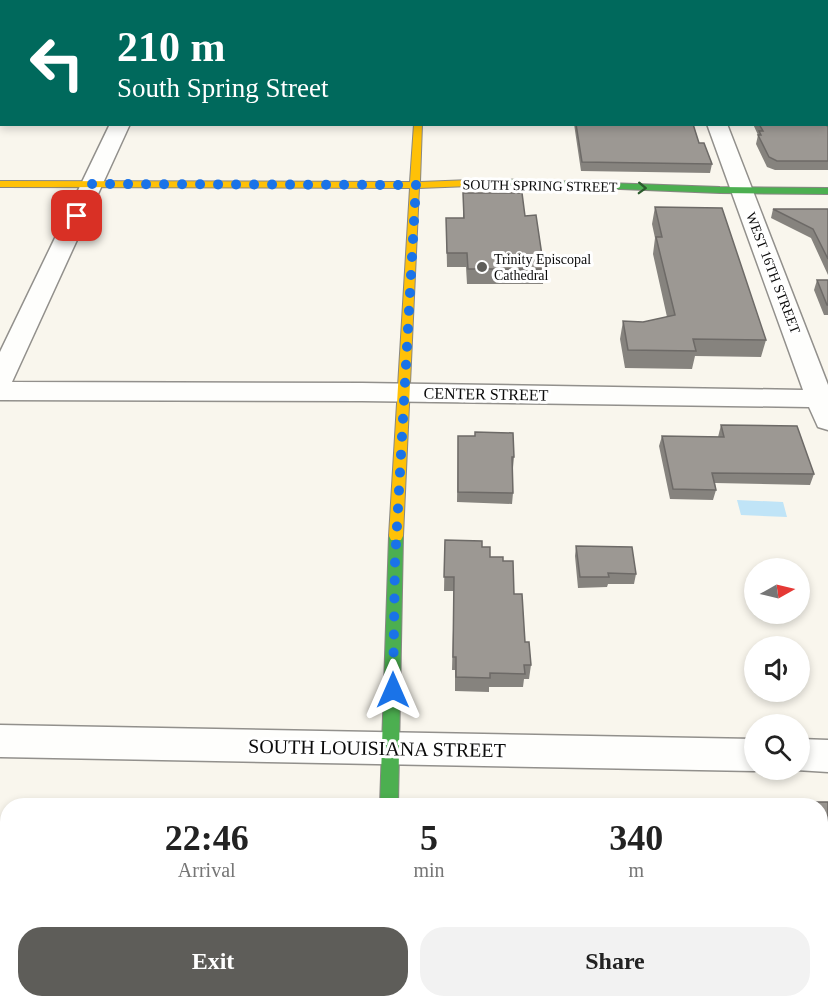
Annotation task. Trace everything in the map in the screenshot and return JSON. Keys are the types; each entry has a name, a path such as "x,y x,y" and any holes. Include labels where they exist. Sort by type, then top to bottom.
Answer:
{"main road":[{"path":"389,798 394,566 418,126"},
{"name":"SOUTH SPRING STREET","path":"0,184 416,185 508,183 743,191 828,191"}],"street":[{"path":"0,380 119,126"},
{"name":"WEST 16TH STREET","path":"718,126 826,406"},
{"name":"CENTER STREET","path":"0,391 405,393 826,406"},
{"name":"SOUTH LOUISIANA STREET","path":"0,741 744,754"},
{"path":"810,755 828,756"}],"water":[{"path":"737,500 783,502 787,517 741,515"}],"building":[{"path":"576,126 694,126 699,143 704,143 712,164 582,162"},
{"path":"760,126 827,126 828,161 777,161 769,157 758,135 761,135 759,131 763,131"},
{"path":"463,193 522,193 525,216 536,215 544,269 468,269 467,253 447,253 446,218 464,218"},
{"path":"655,207 722,208 766,340 693,339 696,351 628,350 623,321 643,322 675,315 656,237 662,237"},
{"path":"773,209 828,209 828,259 813,229"},
{"path":"817,280 828,280 828,305 827,305"},
{"path":"721,425 797,426 814,474 712,473 716,490 673,489 662,436 724,437"},
{"path":"475,432 513,433 513,493 458,492 458,436 475,436"},
{"path":"445,540 482,541 482,547 490,547 490,557 503,557 503,561 513,561 514,594 522,594 525,642 529,642 531,665 524,665 525,674 490,673 490,678 456,677 456,657 453,657 454,577 444,577"},
{"path":"576,546 632,547 636,574 608,573 609,577 580,577"}],"traffic: fast":[{"path":"496,182 720,190 828,191"},
{"path":"389,798 396,536"}],"traffic: slow":[{"path":"396,536 418,126"},
{"path":"0,184 393,186 496,182"}],"place":[{"name":"Trinity Episcopal Cathedral","path":"482,267"}],"route":[{"path":"77,216 91,184 416,185 395,562 393,690"}]}
